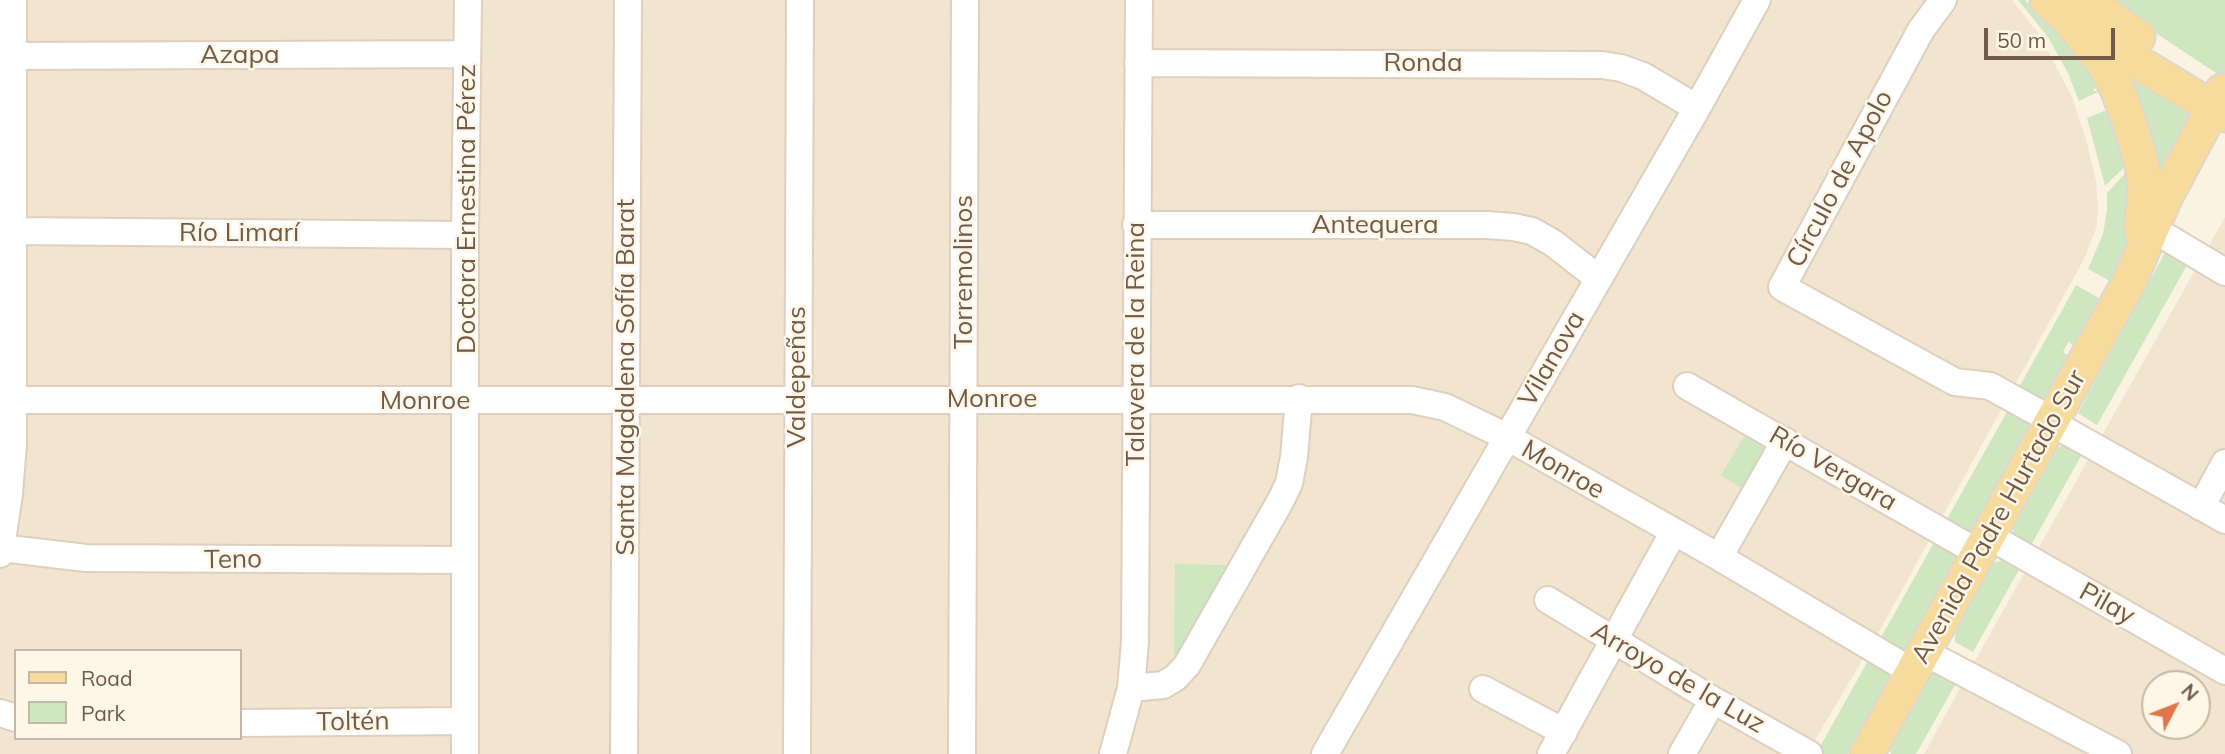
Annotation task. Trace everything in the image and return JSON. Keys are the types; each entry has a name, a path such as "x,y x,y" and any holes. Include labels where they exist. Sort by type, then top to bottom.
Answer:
{"main road":[{"path":"2067,6 2222,108"},
{"path":"2067,6 2118,91 2142,165 2144,216 2130,279"},
{"name":"Avenida Padre Hurtado Sur","path":"2130,279 2168,238 2222,108"},
{"name":"Avenida Padre Hurtado Sur","path":"1867,754 2130,279 2165,198 2222,108"}],"street":[{"path":"1,551 13,444 6,400 13,231 13,0"},
{"name":"Doctora Ernestina Pérez","path":"465,754 468,0"},
{"name":"Santa Magdalena Sofía Barat","path":"624,754 628,0"},
{"name":"Valdepeñas","path":"797,754 800,0"},
{"name":"Torremolinos","path":"962,754 965,0"},
{"name":"Talavera de la Reina","path":"1113,754 1131,688 1135,642 1139,0"},
{"name":"Vilanova","path":"1325,754 1697,108 1756,0"},
{"name":"Círculo de Apolo","path":"1943,0 1921,30 1782,287 1955,382 1990,386 2225,520"},
{"name":"Azapa","path":"13,56 467,54"},
{"name":"Ronda","path":"1138,63 1602,65 1643,76 1697,108"},
{"name":"Antequera","path":"1136,225 1513,227 1532,231 1553,243 1598,278"},
{"name":"Río Limarí","path":"13,231 465,234"},
{"path":"2168,238 2225,272"},
{"name":"Río Vergara","path":"1687,386 1785,442 1984,545"},
{"path":"1131,688 1163,685 1187,665 1194,653 1289,483 1299,398"},
{"name":"Monroe","path":"6,400 1412,400 1445,407 1507,437 1673,533 1918,662 2118,754"},
{"path":"1719,557 1785,442"},
{"path":"2201,507 2225,463"},
{"path":"1483,689 1558,743 1673,533"},
{"name":"Pilay","path":"1984,545 2225,671"},
{"name":"Teno","path":"1,551 86,558 465,560"},
{"name":"Arroyo de la Luz","path":"1548,600 1713,700 1809,754"},
{"path":"1682,754 1713,700"},
{"name":"Toltén","path":"242,723 466,720"}],"shaded area":[{"path":"0,0 2012,0 2039,34 2072,97 2096,181 2096,229 2083,261 1881,628 1807,754 0,754"},
{"path":"2225,217 2225,754 1924,754 1977,657"}],"green space":[{"path":"2018,0 2025,0 2102,78 2093,91 2100,91 2079,101 2068,73 2048,37"},
{"path":"2106,0 2225,0 2225,79"},
{"path":"2120,65 2195,106 2161,183"},
{"path":"2104,111 2111,112 2131,161 2105,186 2087,118"},
{"path":"2129,169 2135,224 2116,277 2110,281 2088,269 2103,234 2107,193"},
{"path":"2169,245 2191,258 2097,425 2078,413"},
{"path":"2076,285 2102,300 2076,347 2068,342 2063,352 2070,357 2050,395 2038,400 2018,389"},
{"path":"2009,408 2027,418 2031,429 1848,754 1816,754"},
{"path":"1746,433 1768,445 1747,492 1721,475"},
{"path":"2062,445 2081,456 2030,547 2014,538 2013,528"},
{"path":"2006,559 2020,568 1973,652 1955,642 1955,633 1993,563"},
{"path":"1175,564 1232,565 1191,643 1174,659"},
{"path":"1937,665 1960,676 1916,754 1891,754 1890,749"}]}
